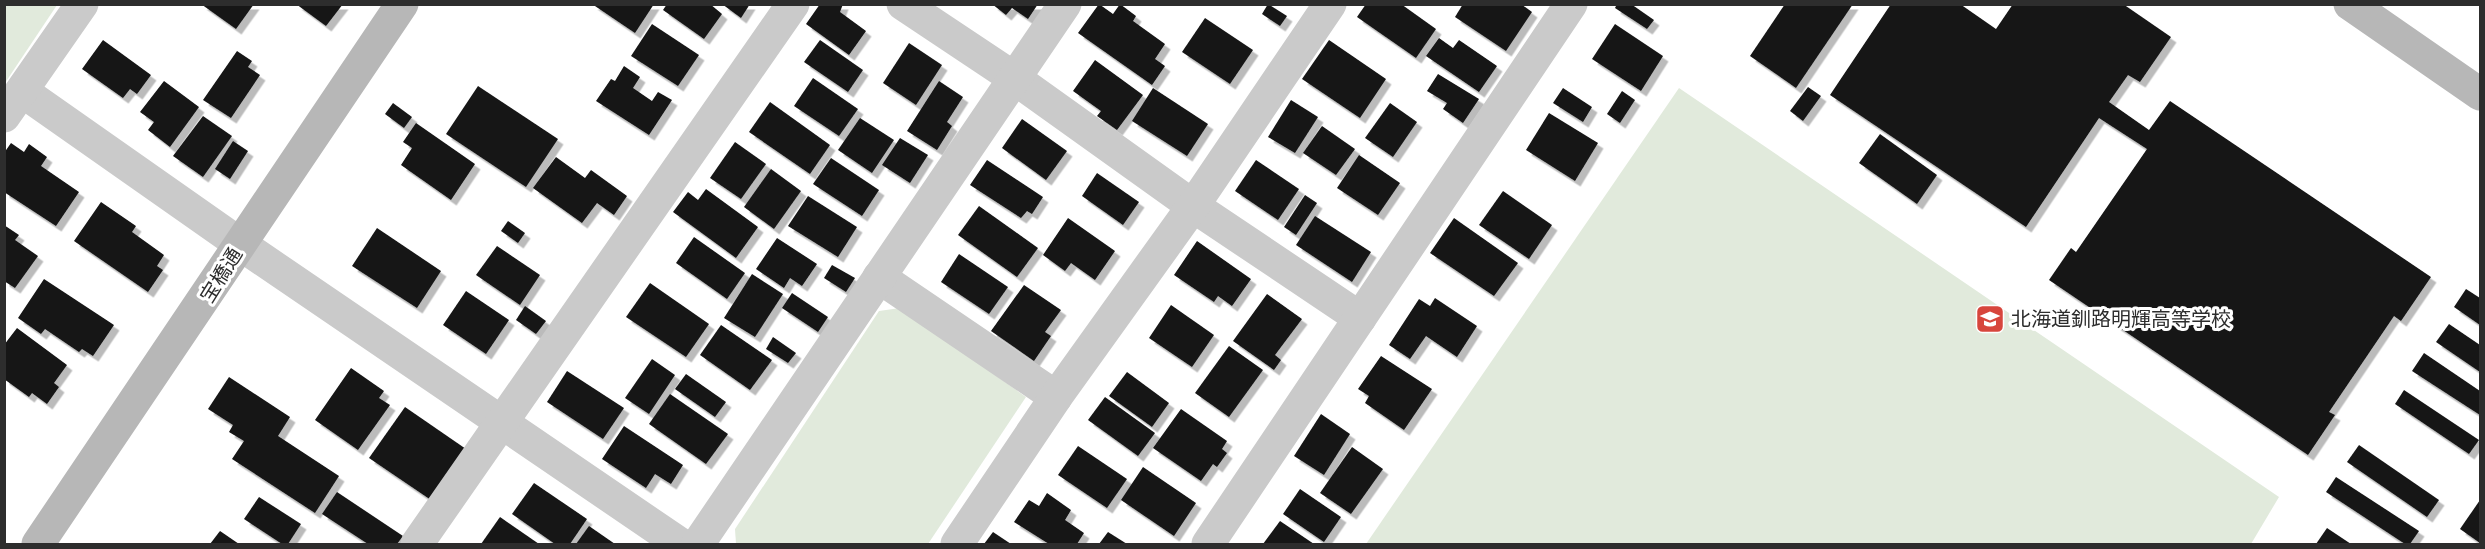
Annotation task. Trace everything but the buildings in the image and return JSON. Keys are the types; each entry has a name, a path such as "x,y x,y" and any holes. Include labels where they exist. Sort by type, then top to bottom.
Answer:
{"street":[{"path":"82,4 13,103 240,244 680,544"},
{"name":"宝橋通","path":"39,544 204,302 240,244 402,4"},
{"path":"417,544 793,4"},
{"path":"903,4 1014,78 1193,206 1360,318"},
{"path":"698,544 1065,4"},
{"path":"957,544 1056,397 1193,206 1330,4"},
{"path":"1208,544 1571,4"},
{"path":"2350,4 2481,94"},
{"path":"879,277 1056,397"}],"shaded area":[{"path":"4,5 57,5 5,83"},
{"path":"1679,88 2279,497 2251,544 1366,544"},
{"path":"900,308 1026,397 928,544 736,544 735,529 879,311"}],"place":[{"name":"北海道釧路明輝高等学校","path":"1990,319"}]}
